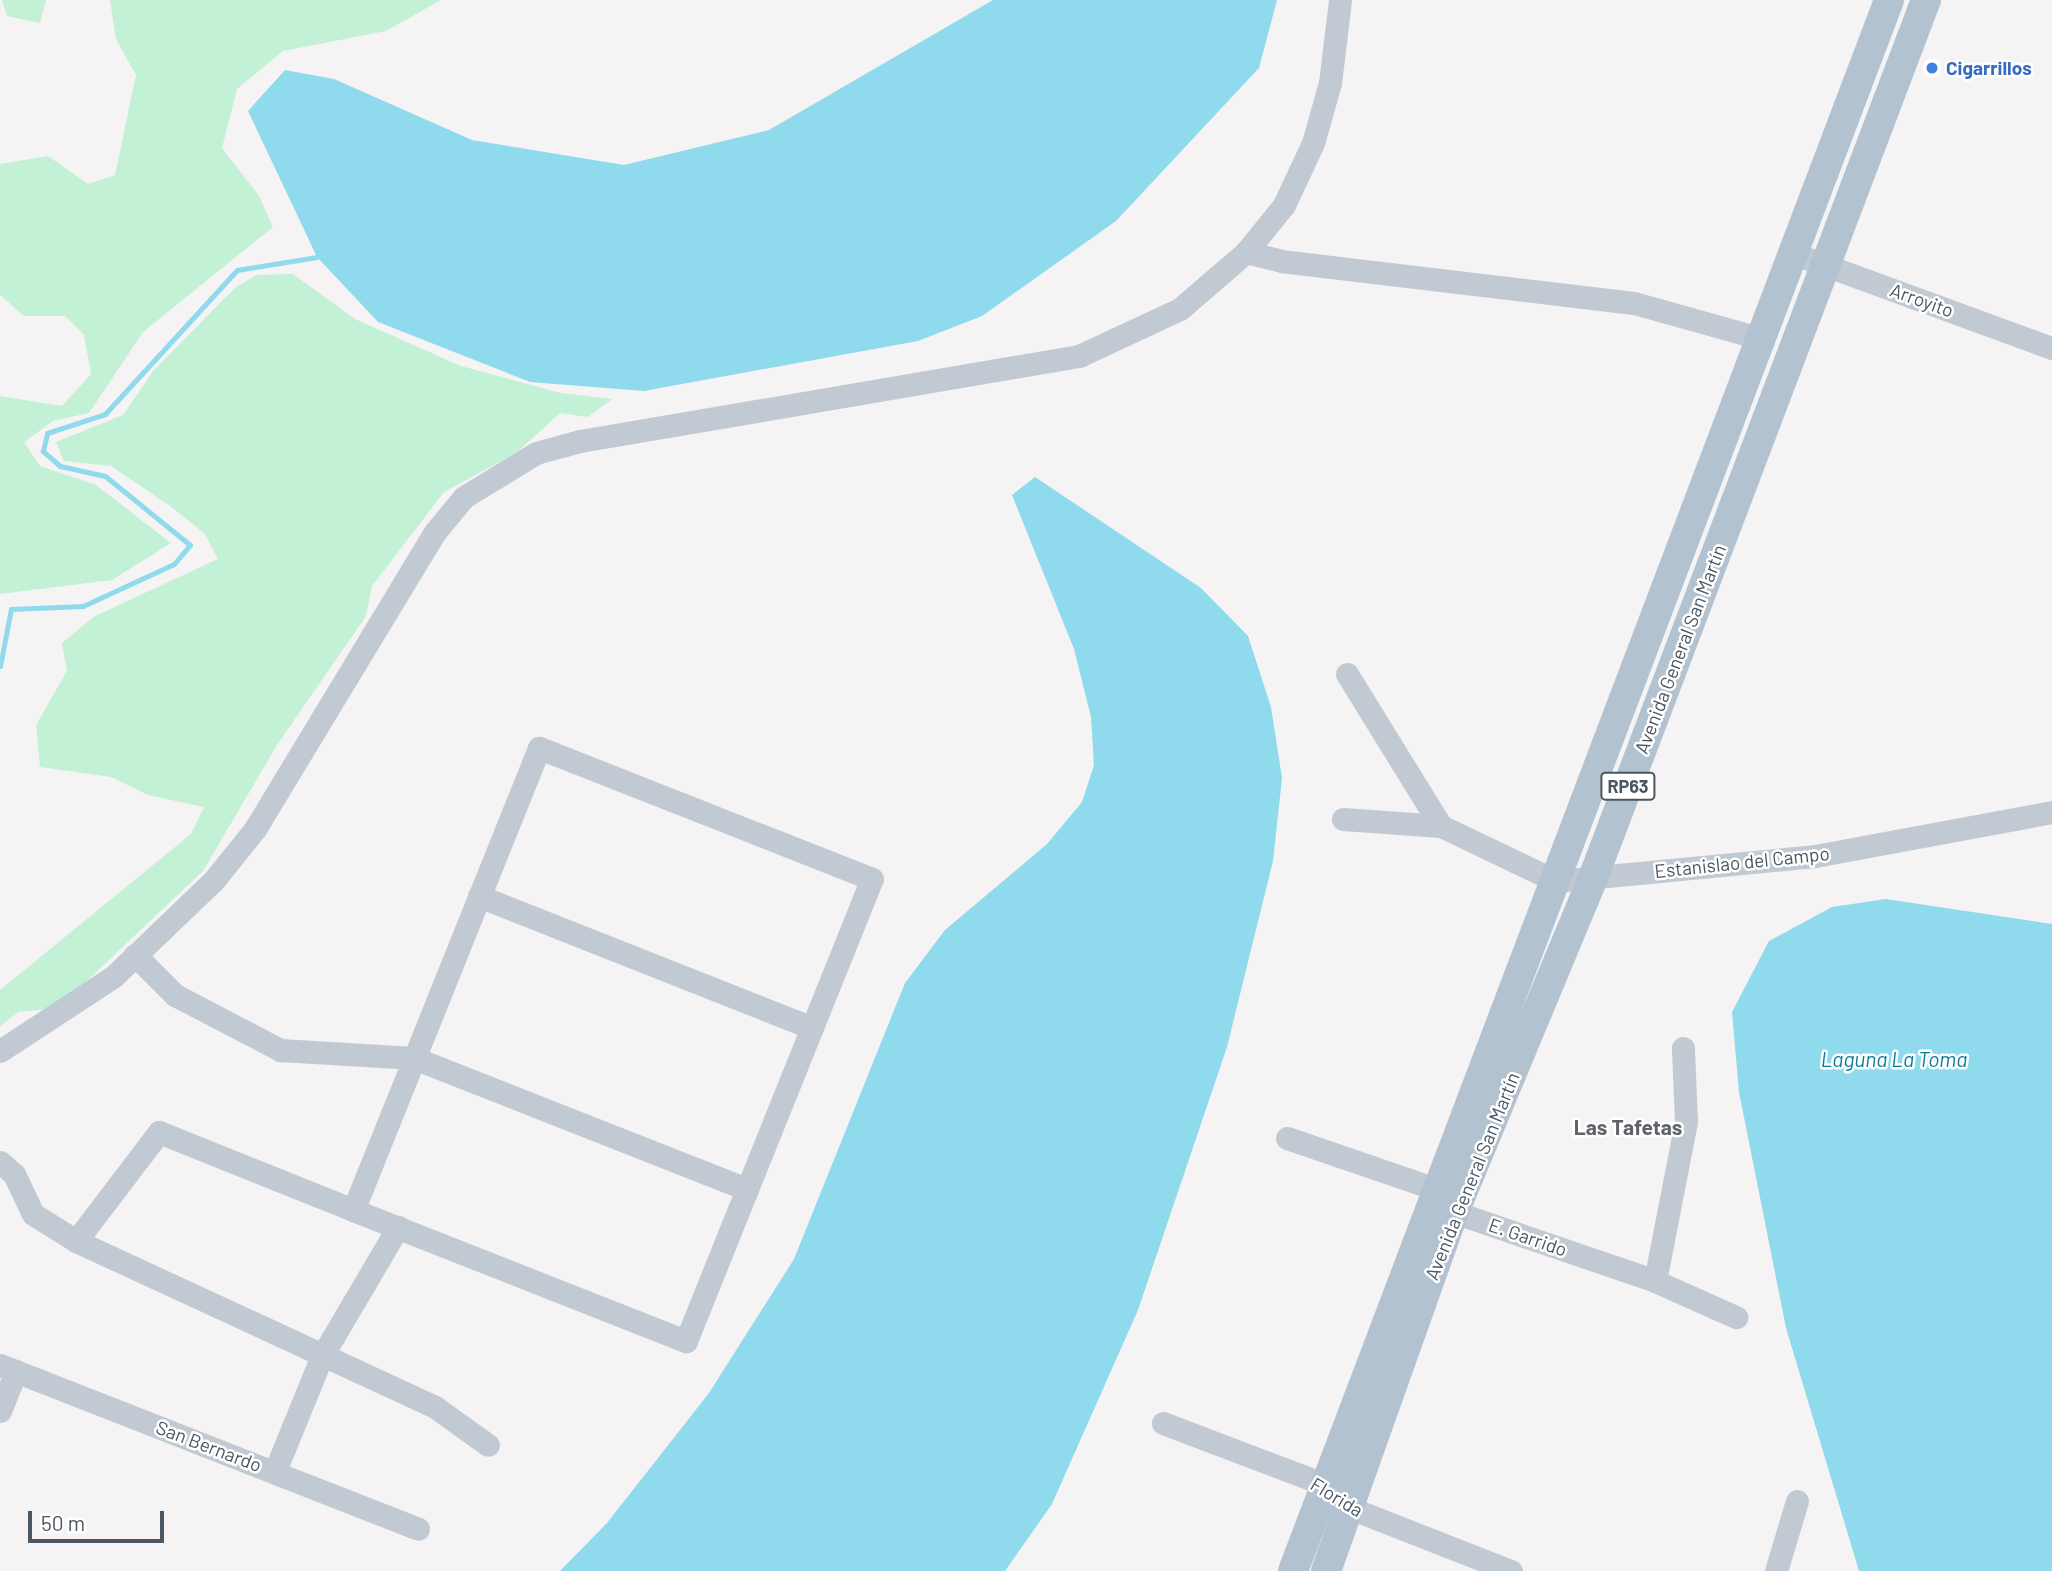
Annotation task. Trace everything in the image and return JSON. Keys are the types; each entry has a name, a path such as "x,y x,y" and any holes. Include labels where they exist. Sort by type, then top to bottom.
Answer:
{"main road":[{"name":"Avenida General San Martín","path":"1326,1571 1350,1508 1445,1201 1556,881 1889,0"},
{"name":"Avenida General San Martín","path":"1293,1571 1326,1485 1445,1201 1593,878 1926,0"}],"street":[{"path":"0,1051 82,1000 135,956 214,880 255,829 435,531 464,497 499,471 580,441 1079,356 1180,309 1246,252 1284,205 1313,143 1330,83 1340,0"},
{"path":"1246,252 1281,261 1634,303 1759,338"},
{"name":"Arroyito","path":"1792,253 2052,348"},
{"path":"1347,674 1441,826"},
{"path":"76,1241 159,1132 353,1210 685,1341 872,879 539,748 353,1210"},
{"name":"Estanislao del Campo","path":"1556,881 1815,856 2052,812"},
{"path":"1343,819 1441,826 1556,881"},
{"path":"479,897 812,1028"},
{"path":"135,956 175,995 280,1050 414,1058 747,1189"},
{"path":"1654,1281 1686,1121 1683,1048"},
{"name":"E. Garrido","path":"1287,1138 1654,1281 1736,1317"},
{"path":"0,1162 14,1174 33,1214 76,1241 435,1407 488,1445"},
{"path":"275,1471 322,1356 398,1227"},
{"path":"0,1411 8,1368"},
{"name":"San Bernardo","path":"8,1368 275,1471 418,1530"},
{"name":"Florida","path":"1164,1423 1326,1485 1350,1508 1511,1571"},
{"path":"1776,1571 1797,1501"}],"green space":[{"path":"2,0 46,0 40,23 7,16"},
{"path":"110,0 441,0 386,31 283,51 237,89 222,148 259,196 273,227 143,332 89,413 53,421 24,442 40,466 96,485 171,543 112,580 0,594 0,396 62,406 91,374 84,335 65,316 24,316 0,295 0,164 48,156 88,184 115,175 136,75 116,39"},
{"path":"293,274 355,319 461,366 561,393 612,399 588,417 560,413 516,453 444,492 372,586 366,616 277,745 203,871 58,1008 19,1012 0,1026 0,990 191,834 204,807 148,795 111,777 40,767 36,725 67,671 62,643 95,616 218,559 205,534 173,508 111,466 64,461 56,442 123,415 154,370 235,288 256,275"}],"water":[{"path":"993,0 1277,0 1259,68 1116,221 982,316 918,341 644,391 530,382 378,322 317,257 248,111 285,70 334,79 472,140 624,165 769,130"},
{"path":"1035,477 1201,588 1248,636 1271,707 1282,778 1273,861 1227,1047 1138,1310 1052,1504 1005,1571 560,1571 607,1523 709,1393 794,1259 905,983 945,930 1047,844 1082,802 1094,765 1091,717 1074,649 1012,495"},
{"name":"Laguna La Toma","path":"1886,899 2052,924 2052,1571 1859,1571 1786,1328 1739,1092 1732,1012 1769,941 1832,907"}],"waterway":[{"path":"0,666 11,609 83,606 174,564 190,545 105,476 60,466 43,451 47,433 105,414 237,270 317,257"}],"place":[{"name":"Cigarrillos","path":"1932,68"}],"district":[{"name":"Las Tafetas","path":"1628,1127"}]}
